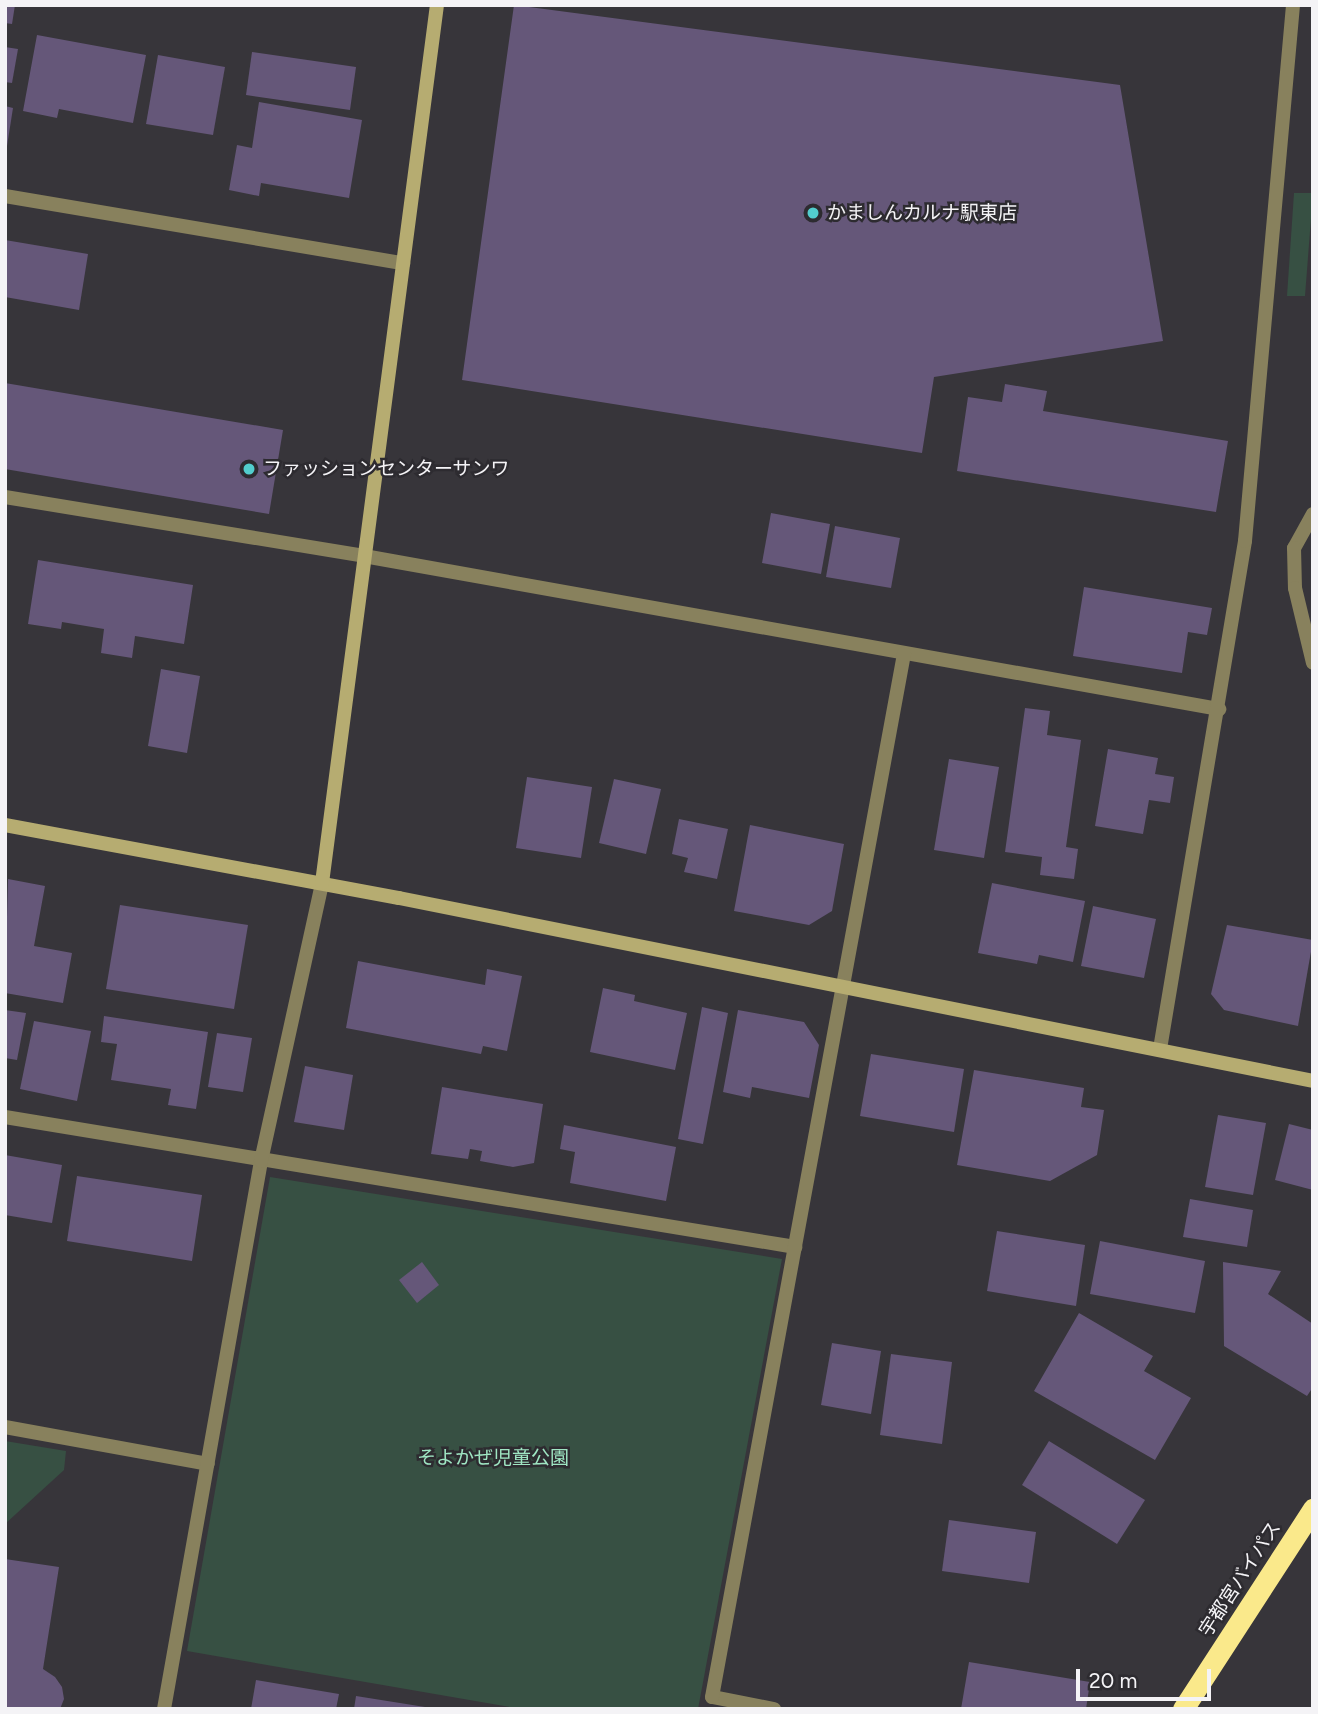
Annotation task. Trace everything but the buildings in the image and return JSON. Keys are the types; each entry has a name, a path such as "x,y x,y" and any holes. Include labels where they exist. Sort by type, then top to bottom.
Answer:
{"highway":[{"name":"宇都宮バイパス","path":"1183,1709 1313,1509"}],"street":[{"path":"164,1709 261,1161 322,883 437,5"},
{"path":"1160,1049 1245,541 1293,5"},
{"path":"5,196 403,263"},
{"path":"5,497 364,556 1219,709"},
{"path":"1313,514 1294,548 1295,589 1313,663"},
{"path":"774,1709 711,1703 904,654"},
{"path":"5,825 322,883 1313,1081"},
{"path":"5,1117 796,1247"},
{"path":"5,1427 208,1464"}],"green space":[{"path":"1294,193 1313,193 1305,296 1287,296"},
{"name":"そよかぜ児童公園","path":"270,1177 782,1259 698,1709 521,1709 187,1651"},
{"path":"5,1441 66,1451 64,1470 5,1524"}],"place":[{"name":"かましんカルナ駅東店","path":"813,213"},
{"name":"ファッションセンターサンワ","path":"249,469"}]}
